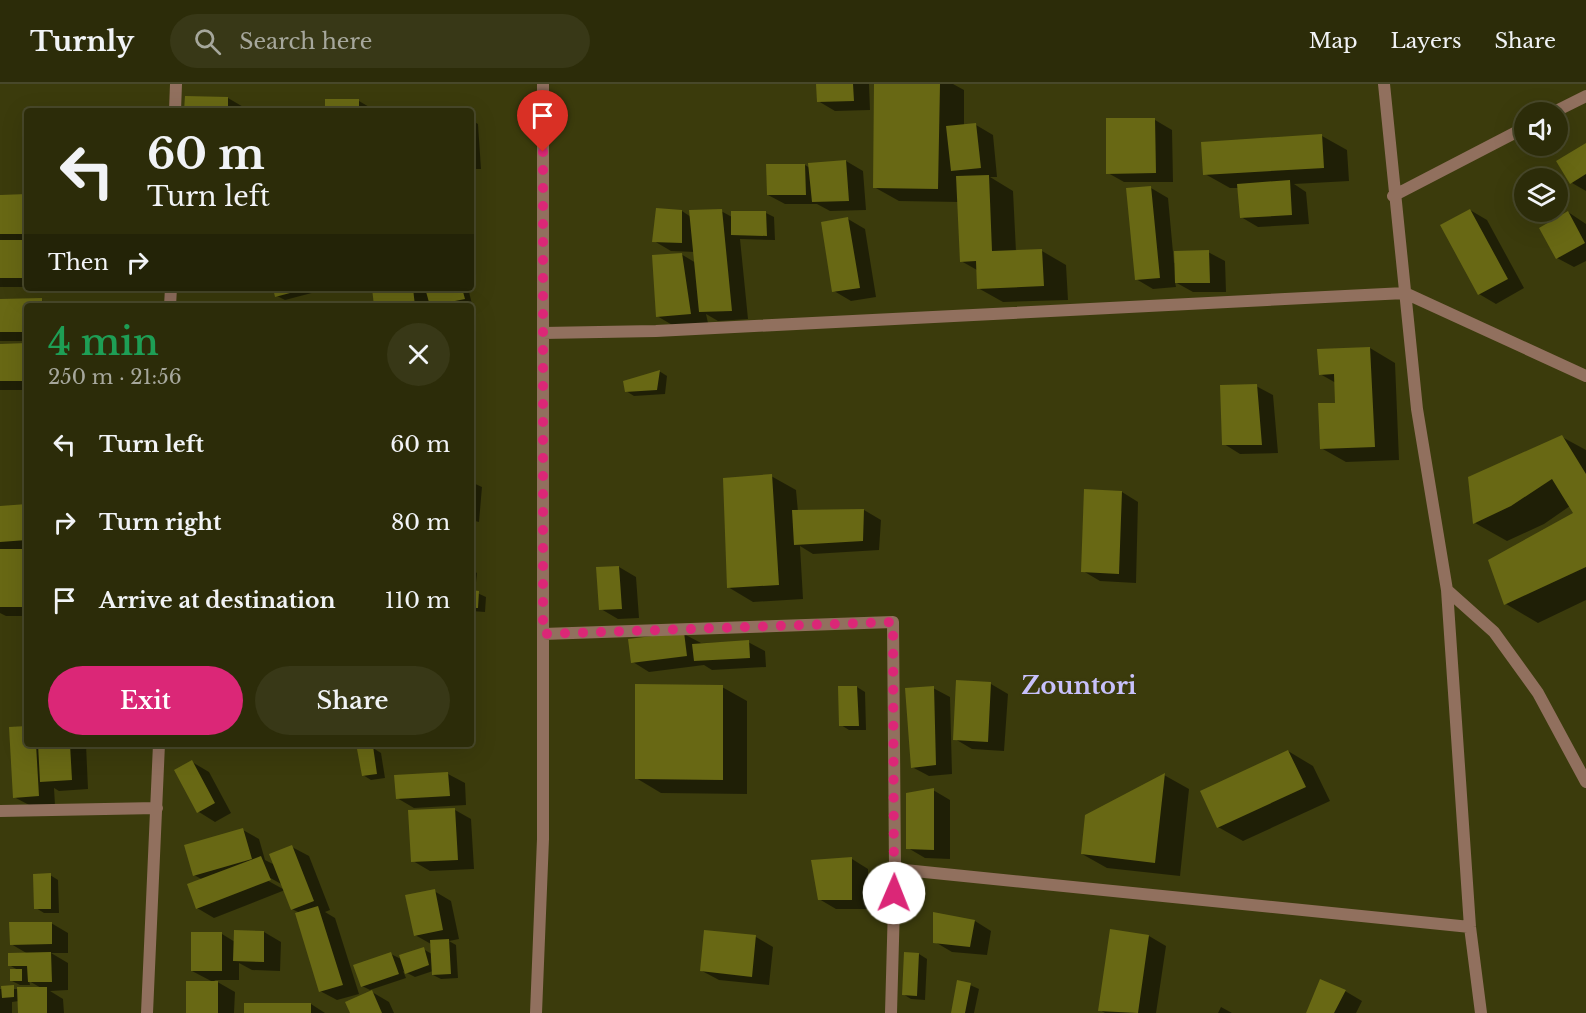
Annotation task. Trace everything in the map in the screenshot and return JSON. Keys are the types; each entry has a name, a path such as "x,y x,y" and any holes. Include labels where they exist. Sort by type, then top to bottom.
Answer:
{"street":[{"path":"175,108 176,84"},
{"path":"536,1013 543,839 543,84"},
{"path":"1384,84 1393,196 1417,409 1447,590 1470,927 1481,1013"},
{"path":"1568,105 1586,96"},
{"path":"1393,196 1514,133"},
{"path":"543,333 656,331 1405,293 1586,376"},
{"path":"1447,590 1500,641 1538,693 1586,782"},
{"path":"543,634 893,622 895,869 891,1013"},
{"path":"147,1013 159,747"},
{"path":"0,811 157,808"},
{"path":"895,869 1470,927"}],"building":[{"path":"816,84 853,84 854,101 817,102"},
{"path":"874,84 940,84 938,189 873,188"},
{"path":"185,96 228,97 228,108 184,108"},
{"path":"325,99 359,99 359,108 325,108"},
{"path":"1106,118 1155,118 1156,173 1106,174"},
{"path":"976,123 981,168 951,171 946,126"},
{"path":"1322,134 1324,168 1203,175 1201,142"},
{"path":"1586,143 1586,174 1570,184 1568,168 1560,168 1556,161 1568,156"},
{"path":"846,160 849,201 812,202 808,163"},
{"path":"766,164 805,164 806,195 767,195"},
{"path":"989,175 992,251 1042,249 1044,286 977,289 976,261 960,262 956,176"},
{"path":"1290,180 1292,215 1240,218 1237,184"},
{"path":"1151,186 1160,278 1135,280 1126,188"},
{"path":"24,194 24,234 0,234 0,195"},
{"path":"656,208 682,210 682,243 652,242"},
{"path":"722,209 732,311 699,312 689,210"},
{"path":"1470,209 1508,279 1478,295 1440,225"},
{"path":"731,211 766,211 767,236 731,235"},
{"path":"1568,211 1585,243 1556,259 1539,228 1549,222 1568,222"},
{"path":"848,217 860,288 832,292 821,222"},
{"path":"0,240 24,240 24,278 0,278"},
{"path":"1209,250 1210,283 1175,283 1174,251"},
{"path":"682,253 691,314 656,317 652,255"},
{"path":"274,291 298,291 275,297"},
{"path":"372,291 413,291 415,303 374,303"},
{"path":"426,291 463,291 465,299 445,303 429,303"},
{"path":"42,298 42,303 24,303 24,332 0,332 0,299"},
{"path":"24,343 24,381 0,381 0,344"},
{"path":"1370,347 1375,447 1320,449 1318,403 1335,403 1334,374 1319,375 1317,349"},
{"path":"660,370 657,390 625,392 623,381"},
{"path":"1257,384 1262,445 1222,445 1220,385"},
{"path":"1562,435 1586,474 1586,567 1504,605 1488,560 1573,513 1552,479 1511,506 1473,524 1468,477"},
{"path":"772,474 779,585 727,588 723,478"},
{"path":"1084,489 1122,491 1119,574 1081,572"},
{"path":"24,504 24,540 0,542 0,506"},
{"path":"864,509 863,541 794,545 792,510"},
{"path":"0,549 24,549 24,607 0,607"},
{"path":"619,566 622,609 599,610 596,567"},
{"path":"474,590 479,591 478,608 474,608"},
{"path":"684,632 687,656 631,663 628,639"},
{"path":"749,640 750,658 694,661 692,644"},
{"path":"956,680 991,682 988,742 953,740"},
{"path":"635,684 723,685 723,780 635,779"},
{"path":"838,686 857,686 859,726 839,726"},
{"path":"934,686 936,765 911,768 905,688"},
{"path":"24,726 24,747 36,747 39,796 13,798 9,727"},
{"path":"38,747 70,747 72,780 40,782"},
{"path":"373,747 377,774 362,776 357,749"},
{"path":"1288,750 1306,787 1217,828 1200,791"},
{"path":"192,760 215,803 197,813 174,770"},
{"path":"448,772 450,796 396,799 394,775"},
{"path":"1165,773 1155,863 1081,854 1085,815"},
{"path":"934,788 934,850 906,849 906,793"},
{"path":"455,808 458,860 411,862 408,810"},
{"path":"243,828 252,859 193,876 184,845"},
{"path":"292,845 314,901 291,910 269,854"},
{"path":"261,856 271,880 196,909 187,884"},
{"path":"852,857 852,900 818,900 811,860"},
{"path":"51,873 51,909 34,909 33,874"},
{"path":"435,889 443,930 414,936 405,895"},
{"path":"318,906 343,985 319,992 295,913"},
{"path":"933,912 975,920 970,947 933,943"},
{"path":"9,922 52,922 52,944 10,945"},
{"path":"1110,929 1149,935 1138,1013 1098,1011"},
{"path":"234,930 264,931 264,962 233,961"},
{"path":"704,930 756,935 752,977 700,971"},
{"path":"191,932 222,932 222,971 191,971"},
{"path":"449,939 451,974 432,975 430,940"},
{"path":"424,947 429,965 405,974 399,955"},
{"path":"51,952 52,982 28,982 27,966 8,966 8,953"},
{"path":"391,952 399,974 361,987 353,965"},
{"path":"904,952 919,953 917,996 902,995"},
{"path":"10,969 22,969 22,981 10,981"},
{"path":"1320,979 1346,990 1334,1013 1306,1013"},
{"path":"957,980 971,983 965,1013 951,1013"},
{"path":"186,981 218,981 218,1013 186,1013"},
{"path":"14,985 14,997 2,998 1,986"},
{"path":"17,987 47,987 47,1013 18,1013"},
{"path":"372,990 382,1013 350,1013 345,1002"},
{"path":"244,1003 311,1003 311,1013 244,1013"}],"district":[{"name":"Zountori","path":"1079,685"}],"route":[{"path":"543,152 543,634 893,622 894,893"}]}
